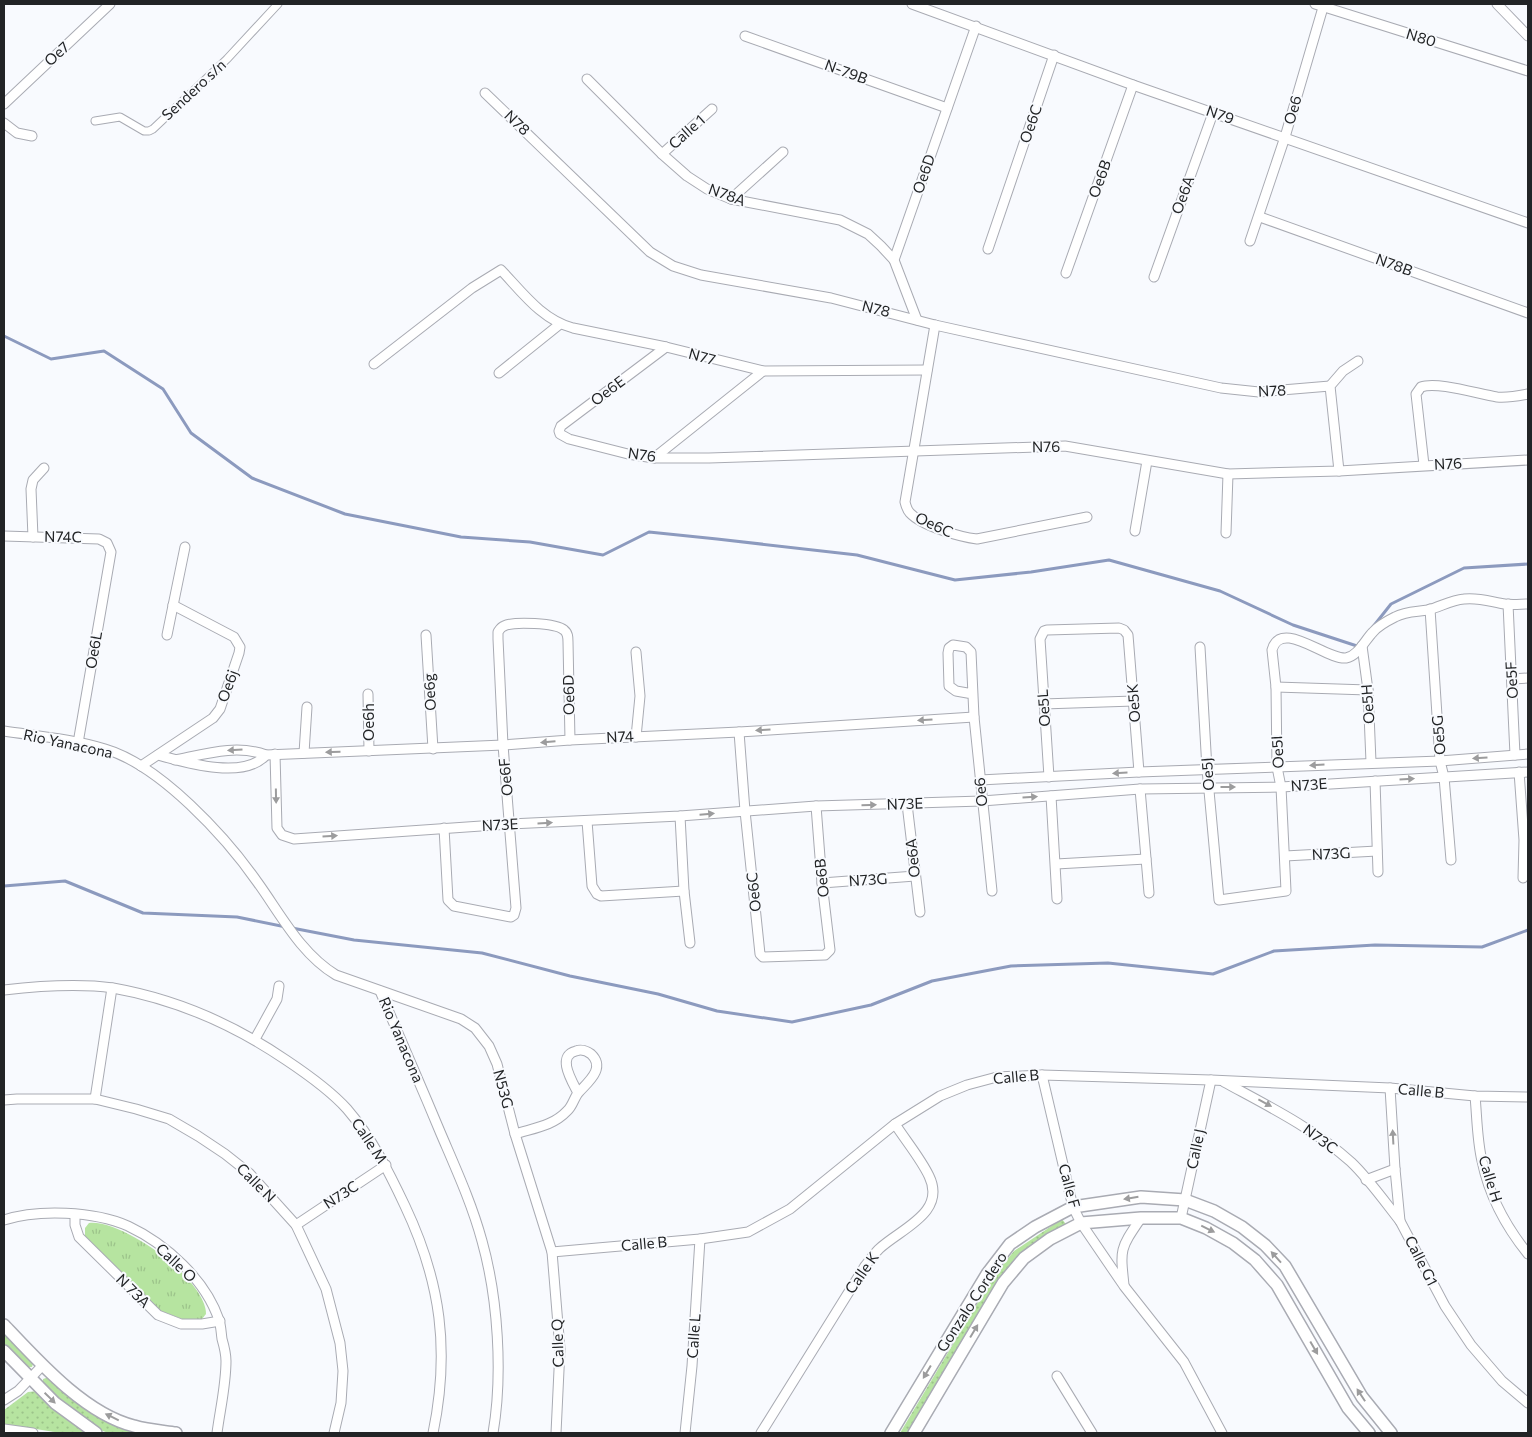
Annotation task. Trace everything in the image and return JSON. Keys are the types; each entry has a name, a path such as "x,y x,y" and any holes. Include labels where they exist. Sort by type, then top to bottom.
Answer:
{"street":[{"name":"Oe7","path":"4,104 110,4"},
{"name":"Sendero s/n","path":"95,121 120,117 144,131 153,128 227,59 278,4"},
{"name":"N79","path":"912,4 1134,85 1528,223"},
{"path":"1498,4 1528,36"},
{"name":"N80","path":"1321,5 1528,71"},
{"name":"Oe6","path":"1250,241 1260,217 1285,137 1321,5"},
{"name":"Oe6D","path":"894,260 976,26"},
{"name":"N-79B","path":"745,36 947,108"},
{"name":"Oe6C","path":"988,250 1054,55"},
{"name":"N78A","path":"587,78 662,154 687,176 707,189 731,199 840,220 868,234 894,260"},
{"name":"Oe6B","path":"1066,273 1134,85"},
{"name":"N78","path":"485,93 650,252 674,266 701,275 831,298 935,325 1241,391 1259,392 1330,386"},
{"name":"Calle 1","path":"662,154 712,109"},
{"name":"Oe6A","path":"1154,277 1213,113"},
{"path":"4,123 17,133 32,136"},
{"path":"731,199 783,152"},
{"name":"N78B","path":"1260,217 1528,313"},
{"path":"894,260 917,320"},
{"name":"N77","path":"374,364 472,288 501,270 543,313 560,324 666,347 763,371 927,370"},
{"path":"500,373 560,324"},
{"name":"Oe6C","path":"935,325 905,502 910,514 960,537 977,538 1087,516"},
{"name":"Oe6E","path":"564,437 559,431 562,426 666,347"},
{"path":"1340,471 1330,386 1343,371 1358,361"},
{"path":"654,458 763,371"},
{"path":"1424,465 1416,394 1421,387 1426,385 1498,397 1528,394"},
{"name":"N76","path":"564,437 604,448 654,458 719,458 1065,446 1228,474 1340,471 1528,460"},
{"path":"1135,531 1147,461"},
{"path":"33,537 33,480 44,468"},
{"path":"1226,532 1228,474"},
{"name":"N74C","path":"4,536 98,539 106,543 111,556"},
{"path":"167,635 185,547"},
{"name":"Oe6L","path":"78,743 111,556"},
{"path":"1362,646 1373,631 1406,612 1430,609 1451,601 1466,598 1508,604 1528,604"},
{"name":"Oe5F","path":"1508,604 1515,755"},
{"name":"Oe6j","path":"141,766 213,718 220,709 239,653 240,647 234,637 173,605"},
{"name":"Oe5G","path":"1430,609 1440,761 1444,777 1451,860"},
{"name":"Oe6D","path":"498,639 498,632 505,625 513,624 543,624 561,628 566,632 568,642 570,740"},
{"name":"Oe5K","path":"1040,639 1044,631 1047,630 1119,628 1128,635 1139,772"},
{"name":"Oe6g","path":"426,634 433,749"},
{"name":"Oe5I","path":"1286,891 1281,787 1277,767 1276,687 1272,650 1274,644 1282,638 1288,637 1344,658 1362,646"},
{"name":"Oe6F","path":"444,828 448,900 454,906 508,918 514,915 516,908 503,745 498,639"},
{"name":"Oe5L","path":"1040,639 1049,777"},
{"name":"Oe6","path":"973,694 950,688 948,653 951,646 969,649 992,891"},
{"name":"Oe5H","path":"1362,646 1368,690 1371,762"},
{"name":"Oe5J","path":"1200,647 1208,787 1219,900 1286,891"},
{"path":"636,652 640,696 636,737"},
{"path":"1512,679 1528,678"},
{"path":"1276,687 1368,690"},
{"name":"Oe6h","path":"368,694 369,751"},
{"path":"1043,704 1134,700"},
{"path":"304,753 306,707"},
{"name":"N74","path":"270,754 433,749 974,717"},
{"name":"Rio Yanacona","path":"4,731 106,749 141,766 197,811 239,856 300,943 314,959 336,975 380,990 467,1195 482,1241 494,1301 498,1369 496,1418 493,1433"},
{"name":"Oe6C","path":"739,732 760,954 766,958 825,955 830,950"},
{"path":"176,760 210,753 242,750 270,754"},
{"path":"158,755 202,766 237,768 256,764 270,754"},
{"name":"N73E","path":"270,754 277,828 282,835 294,839 444,828 680,816 816,806 982,801 1140,789 1281,787 1524,772"},
{"name":"N73E","path":"980,780 1371,762 1440,761 1528,754"},
{"path":"1523,878 1526,840 1524,772"},
{"path":"1375,781 1378,872"},
{"path":"1140,789 1149,893"},
{"path":"1051,796 1057,898"},
{"name":"Oe6A","path":"907,804 920,912"},
{"name":"Oe6B","path":"816,806 830,950"},
{"path":"680,816 684,891 690,943"},
{"path":"587,821 592,886 597,894 601,896 684,891"},
{"name":"N73G","path":"1284,856 1377,851"},
{"path":"1056,864 1146,859"},
{"name":"N73G","path":"822,883 915,876"},
{"name":"Calle M","path":"4,990 33,986 112,988 164,1000 226,1024 255,1039 307,1074 346,1108 386,1166 417,1230 437,1297 441,1331 441,1362 437,1415 433,1433"},
{"path":"255,1039 277,999 279,986"},
{"path":"95,1099 112,988"},
{"name":"N53G","path":"380,990 461,1019 475,1028 482,1036 496,1064 515,1134 552,1252"},
{"path":"515,1134 544,1126 557,1120 573,1104 578,1093 593,1078 596,1069 595,1060 591,1054 580,1050 572,1052 567,1057 566,1066 578,1093"},
{"name":"Calle B","path":"552,1252 700,1239 748,1232 790,1208 895,1124 940,1096 967,1085 996,1077 1042,1075 1222,1080 1390,1088 1475,1096 1528,1097"},
{"name":"Calle F","path":"1042,1075 1073,1207 1081,1223 1124,1286 1184,1362 1222,1433"},
{"name":"Calle J","path":"1181,1218 1211,1080"},
{"name":"N73C","path":"1222,1080 1283,1113 1324,1139 1352,1163 1400,1221"},
{"name":"Calle G1","path":"1390,1088 1400,1221 1445,1306 1471,1346 1502,1381 1528,1403"},
{"name":"Calle H","path":"1475,1096 1482,1161 1497,1205 1528,1254"},
{"name":"Calle N","path":"4,1100 95,1099 136,1109 169,1119 225,1154 249,1173 296,1225 326,1289 340,1343 343,1371 342,1395 334,1433"},
{"name":"Calle K","path":"760,1433 864,1266 880,1248 923,1217 929,1208 933,1189 929,1176 895,1124"},
{"name":"N73C","path":"296,1225 386,1166"},
{"path":"1366,1180 1395,1169"},
{"name":"Gonzalo Cordero","path":"890,1433 987,1274 1010,1244 1035,1227 1073,1207 1141,1197 1185,1200 1214,1211 1242,1227 1265,1245 1285,1266 1362,1397 1391,1433"},
{"name":"Calle O","path":"4,1220 38,1212 104,1218 127,1226 152,1240 180,1262 198,1282 220,1321 226,1361 217,1433"},
{"name":"N 73A","path":"75,1215 74,1225 79,1237 158,1315 181,1324 202,1324 220,1321"},
{"path":"1124,1286 1121,1255 1124,1243 1142,1218"},
{"name":"Gonzalo Cordero","path":"914,1433 1003,1283 1024,1258 1050,1239 1081,1223 1142,1218 1181,1218 1206,1228 1233,1243 1255,1260 1277,1285 1348,1408 1368,1433"},
{"name":"Calle L","path":"685,1433 692,1366 700,1239"},
{"name":"Calle Q","path":"552,1252 560,1349 556,1433"},
{"path":"4,1325 42,1366 92,1407 134,1426 176,1433"},
{"path":"4,1351 55,1403 96,1433"},
{"path":"4,1400 31,1379 42,1366"},
{"path":"1057,1376 1092,1433"},
{"path":"4,1429 33,1433"}],"green space":[{"path":"1062,1219 1068,1227 1024,1254 911,1433 900,1433 993,1277 1014,1251"},
{"path":"89,1223 104,1224 141,1241 178,1269 192,1284 202,1300 206,1314 202,1319 182,1319 161,1311 85,1236 85,1228"},
{"path":"4,1329 34,1361 32,1367 25,1367 4,1345"},
{"path":"49,1377 144,1433 113,1434 91,1425 74,1413 43,1385 43,1379"},
{"path":"38,1391 54,1408 86,1433 61,1433 4,1424 4,1410 28,1392"}],"waterway":[{"path":"4,336 51,359 104,351 163,389 191,433 252,478 345,514 461,537 530,542 603,555 649,532 717,539 857,555 955,580 1031,572 1109,560 1220,591 1293,625 1357,646 1359,644"},
{"path":"1372,628 1391,604 1464,568 1528,564"},
{"path":"4,886 65,881 143,913 237,917 286,927"},
{"path":"292,928 354,940 482,953 570,976 658,994 717,1011 792,1022 871,1005 932,981 1011,966 1108,963 1213,974 1274,951 1375,945 1482,947 1528,930"}]}
